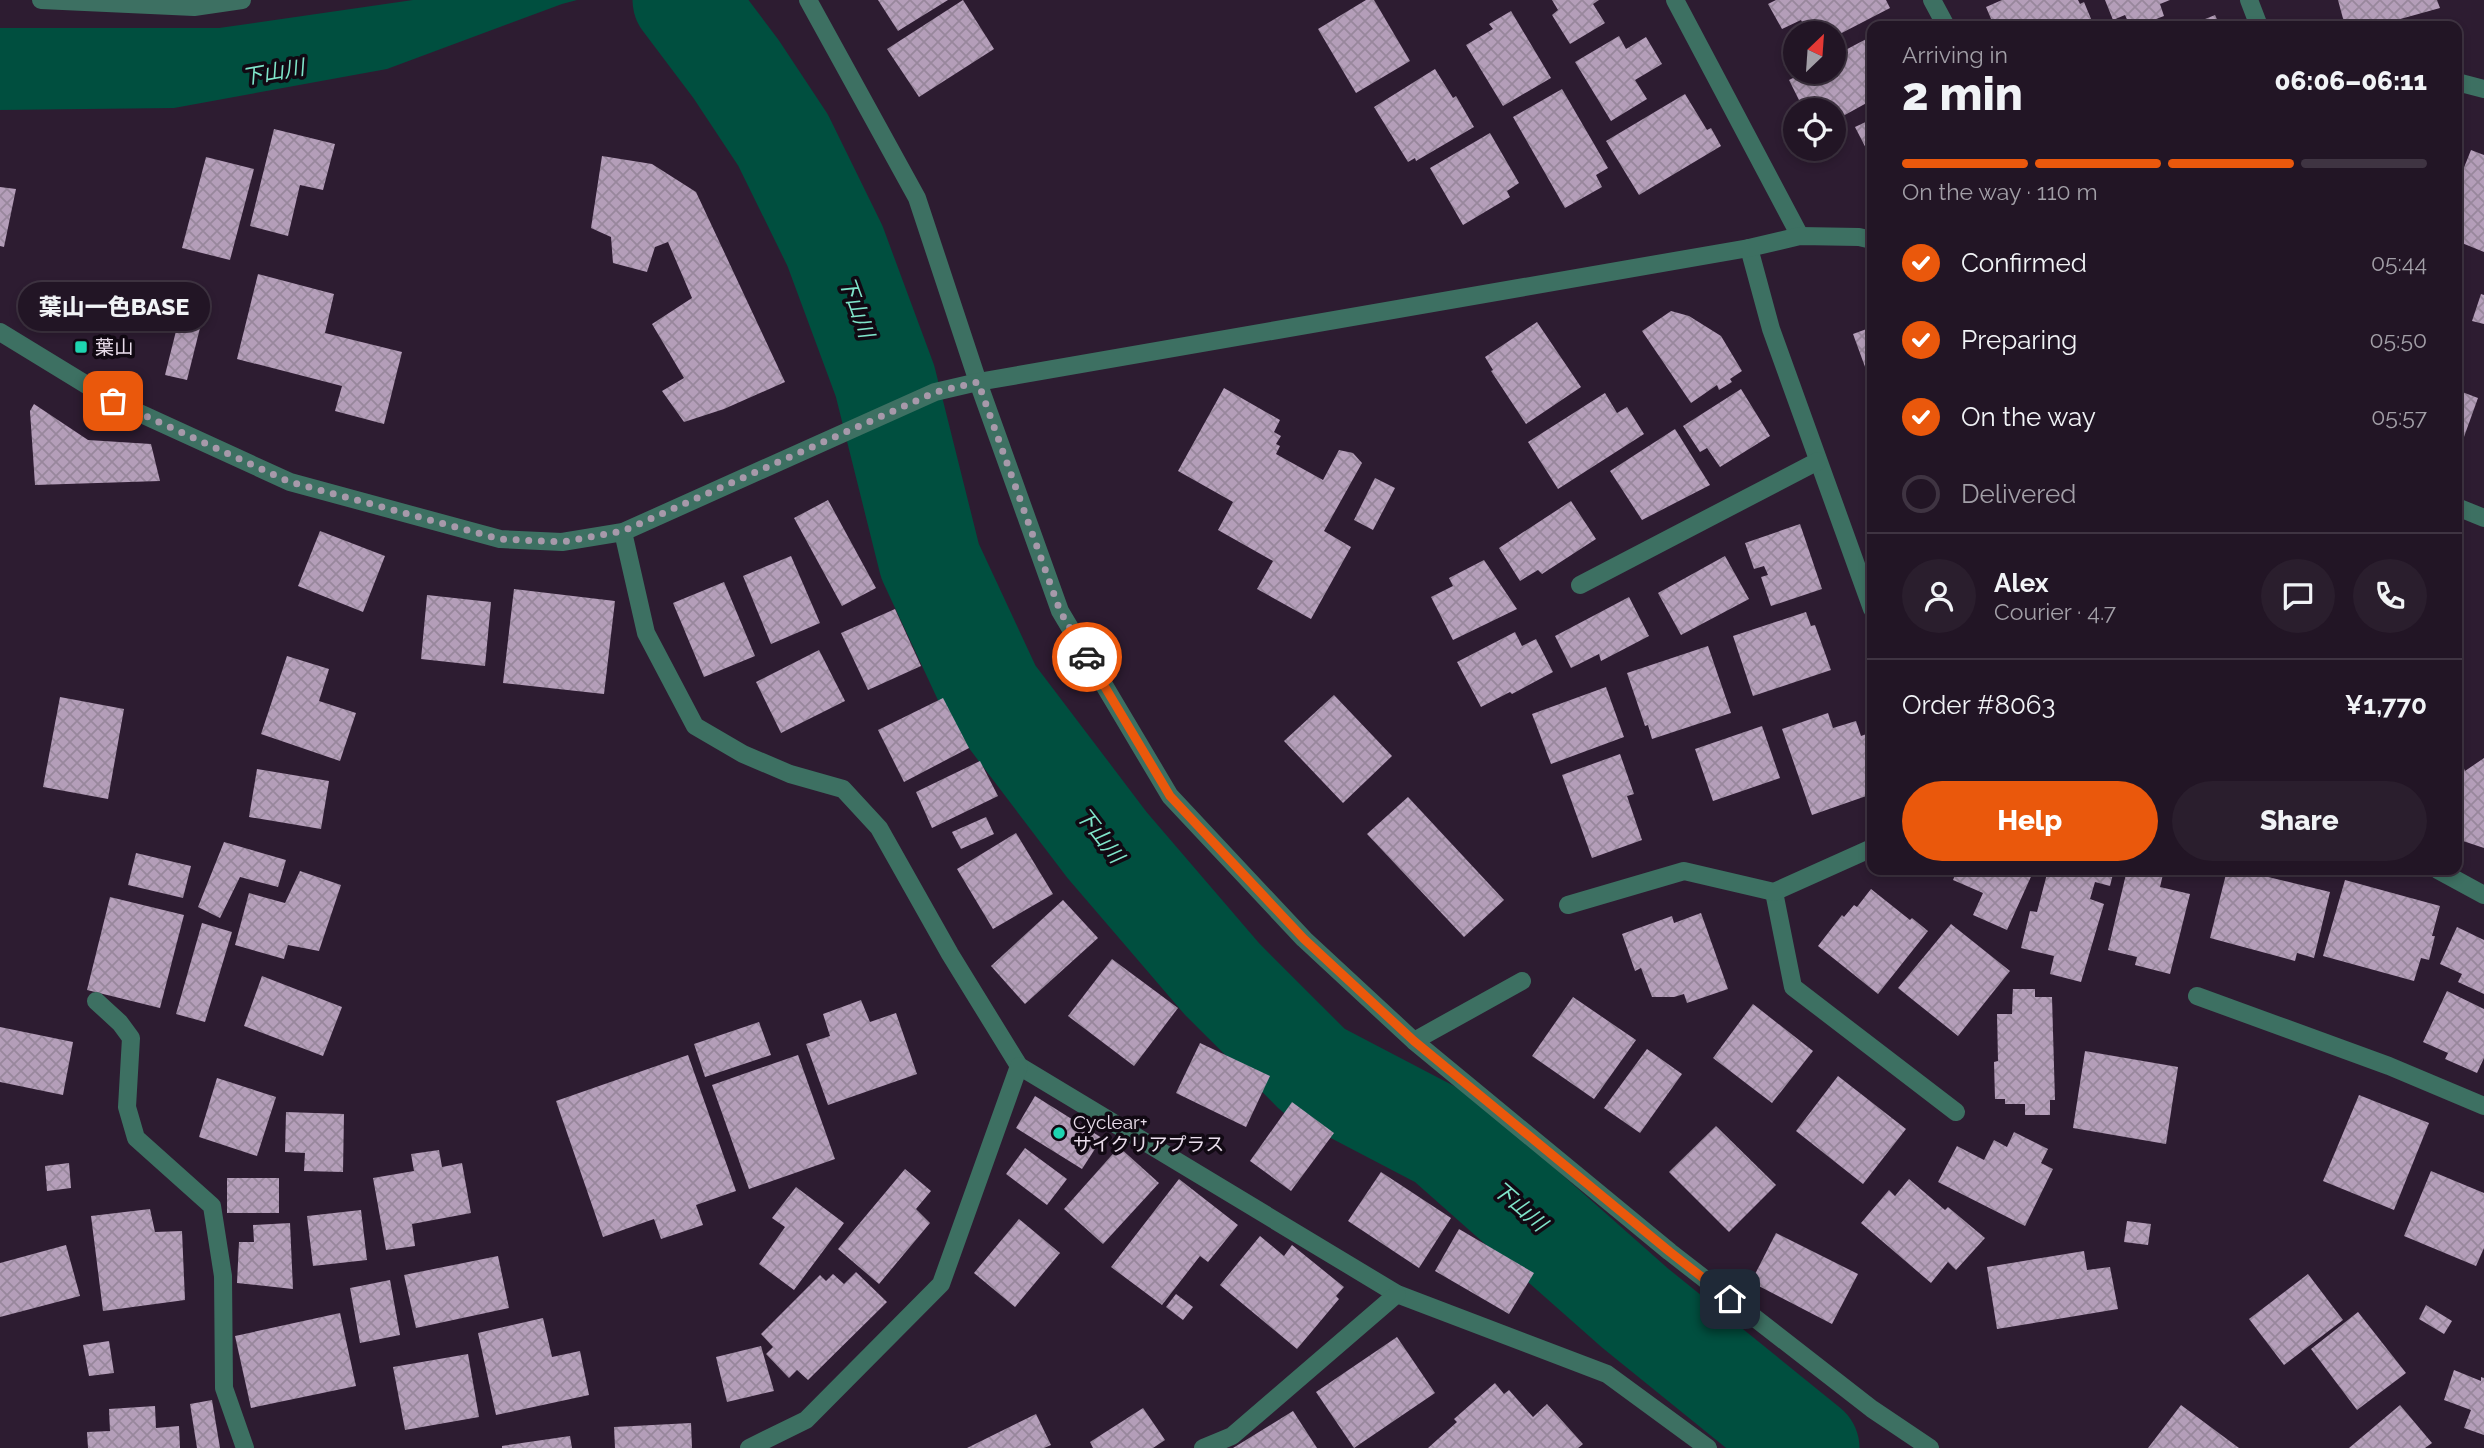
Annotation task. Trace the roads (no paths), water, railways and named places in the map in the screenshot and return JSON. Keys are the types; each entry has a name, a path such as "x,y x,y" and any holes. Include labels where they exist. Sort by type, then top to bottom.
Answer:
{"street":[{"path":"41,0 194,7 242,0"},
{"path":"808,0 917,198 978,382 1060,611 1170,796 1304,939 1414,1041 1670,1252 1872,1409 1930,1448"},
{"path":"1931,0 1942,21"},
{"path":"2249,0 2257,21"},
{"path":"1680,2 1800,236"},
{"path":"2462,83 2484,89"},
{"path":"0,332 113,401 290,482 500,539 562,542 623,531 936,392 978,382 1749,248 1800,236 1867,239"},
{"path":"1749,248 1771,329 1867,595"},
{"path":"1580,585 1818,461"},
{"path":"2462,509 2484,518"},
{"path":"623,531 646,633 695,726 743,754 790,774 842,789 879,828 950,954 1019,1066 1397,1294 1607,1374 1707,1448"},
{"path":"1568,905 1684,872 1774,892 1867,850"},
{"path":"2447,875 2484,895"},
{"path":"1774,892 1793,987 1956,1112"},
{"path":"1414,1041 1522,981"},
{"path":"2197,996 2389,1066 2484,1106"},
{"path":"96,1001 120,1023 131,1038 127,1107 136,1138 212,1206 223,1276 224,1388 245,1448"},
{"path":"749,1448 806,1420 941,1284 1019,1066"},
{"path":"1203,1448 1232,1436 1397,1294"}],"water":[{"path":"413,0 577,0 387,69 174,108 0,110 0,28 219,28"}],"waterway":[{"name":"下山川","path":"684,0 736,69 783,140 835,246 885,381 930,561 991,692 1107,845 1222,979 1314,1071 1444,1139 1635,1308 1808,1448"}],"place":[{"name":"葉山","path":"81,347"},
{"name":"葉山一色BASE","path":"113,401"},
{"name":"Cyclear+ サイクリアプラス","path":"1059,1133"}]}
